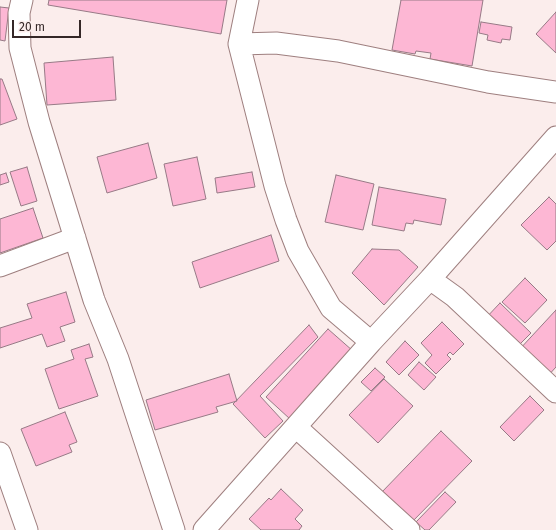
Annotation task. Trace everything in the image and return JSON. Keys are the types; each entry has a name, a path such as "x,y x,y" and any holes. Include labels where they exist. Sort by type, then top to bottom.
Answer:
{"street":[{"path":"22,0 19,13 20,48 38,122 94,300 118,359 174,530"},
{"path":"248,0 239,44 275,186 298,251 331,308 371,342"},
{"path":"239,44 276,43 338,51 488,82 556,92"},
{"path":"204,530 556,137"},
{"path":"0,266 75,238"},
{"path":"430,279 455,297 556,392"},
{"path":"296,427 409,530"},
{"path":"0,453 27,530"}],"building":[{"path":"49,0 227,0 221,34 48,5"},
{"path":"401,0 483,0 472,66 430,59 431,53 416,51 415,54 392,50"},
{"path":"0,7 9,8 5,41 0,40"},
{"path":"556,12 556,53 536,34"},
{"path":"481,22 512,27 510,40 502,39 501,43 487,40 488,35 479,33"},
{"path":"113,57 116,100 47,105 44,63"},
{"path":"0,79 2,79 17,119 0,125"},
{"path":"148,143 157,178 107,193 97,157"},
{"path":"197,157 206,199 173,206 164,164"},
{"path":"27,167 37,201 21,206 10,172"},
{"path":"252,172 255,187 217,193 215,178"},
{"path":"6,173 9,182 0,185 0,175"},
{"path":"336,175 374,184 363,230 325,222"},
{"path":"379,187 446,199 441,225 414,220 413,224 406,223 404,231 372,225"},
{"path":"549,197 556,204 556,241 547,250 521,225"},
{"path":"33,208 43,238 0,253 0,219"},
{"path":"271,235 279,261 200,288 192,262"},
{"path":"372,249 399,250 418,267 384,305 352,273"},
{"path":"525,278 547,300 525,323 502,302"},
{"path":"66,292 75,322 60,327 65,341 47,347 42,334 0,348 0,328 32,318 27,304"},
{"path":"500,303 531,333 515,349 484,320"},
{"path":"556,310 556,367 546,378 518,351"},
{"path":"442,322 464,344 453,355 450,352 447,355 451,359 436,374 425,363 432,355 421,343"},
{"path":"309,325 318,337 260,396 283,421 265,438 233,404"},
{"path":"328,329 353,351 290,419 266,397"},
{"path":"405,341 419,355 399,375 386,362"},
{"path":"89,344 93,357 85,359 98,396 59,409 45,369 74,359 71,350"},
{"path":"419,362 436,377 424,390 408,375"},
{"path":"375,368 385,377 371,391 361,382"},
{"path":"229,374 237,401 216,407 218,412 155,430 146,400"},
{"path":"384,379 413,406 378,443 349,415"},
{"path":"530,396 544,410 514,441 500,427"},
{"path":"65,412 77,442 69,445 72,452 36,466 21,429"},
{"path":"441,431 472,461 410,524 380,494"},
{"path":"281,489 303,510 295,519 302,526 299,530 261,530 249,519 269,498 271,500"},
{"path":"445,492 456,502 429,530 425,530 416,522"}]}
